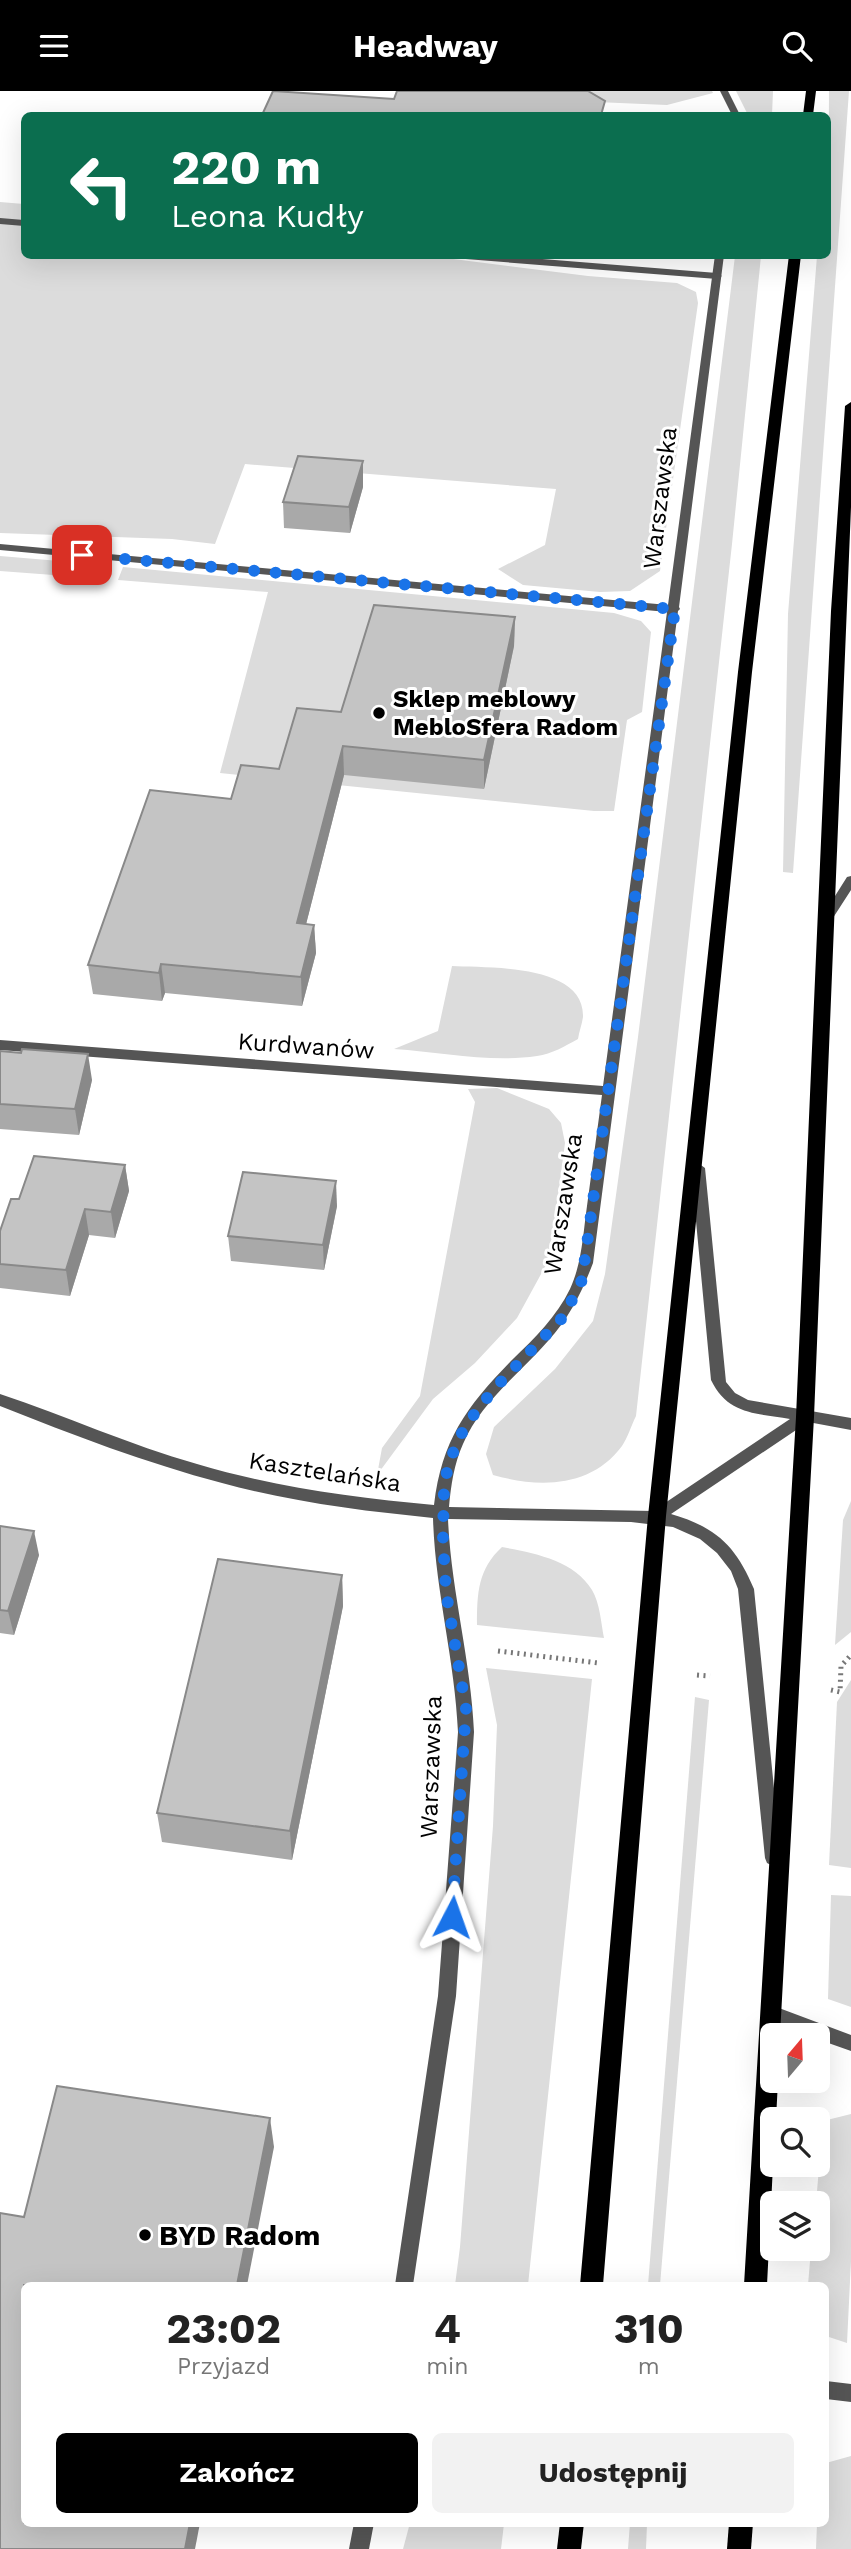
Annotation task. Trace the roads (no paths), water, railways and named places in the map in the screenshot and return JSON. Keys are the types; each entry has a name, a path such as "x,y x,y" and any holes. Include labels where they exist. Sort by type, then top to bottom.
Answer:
{"main road":[{"path":"808,112 810,91"},
{"path":"591,2282 657,1516 745,672 795,259"},
{"path":"755,2282 805,1417 838,611 851,406"},
{"path":"569,2549 572,2527"},
{"path":"739,2549 741,2527"}],"street":[{"path":"724,91 734,112"},
{"path":"0,221 21,223"},
{"path":"503,259 717,276"},
{"name":"Warszawska","path":"404,2282 447,1996 466,1732 466,1709 446,1592 442,1512 449,1462 465,1426 505,1377 564,1316 579,1288 586,1263 719,259"},
{"path":"0,547 675,609"},
{"path":"827,918 851,880"},
{"name":"Kurdwanów","path":"0,1045 609,1091"},
{"path":"695,1145 718,1380 723,1391 733,1401 747,1406 851,1424"},
{"name":"Kasztelańska","path":"0,1400 91,1436 230,1479 340,1500 442,1512 657,1516 709,1534 726,1549 746,1589 777,1899"},
{"path":"657,1516 805,1417"},
{"path":"771,2013 851,2043"},
{"path":"829,2390 851,2393"},
{"path":"359,2549 363,2527"}],"place":[{"name":"Sklep meblowy MebloSfera Radom","path":"379,713"},
{"name":"BYD Radom","path":"145,2235"}]}
